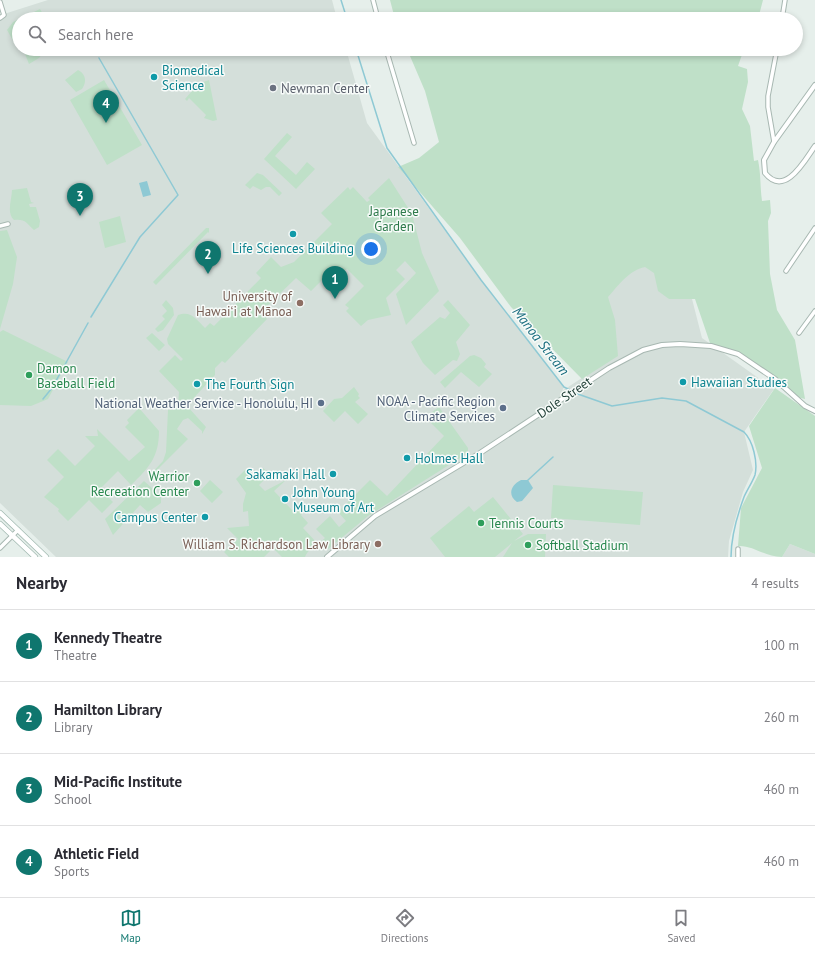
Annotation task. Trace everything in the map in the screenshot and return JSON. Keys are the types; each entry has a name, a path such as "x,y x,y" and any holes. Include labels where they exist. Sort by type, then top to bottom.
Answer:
{"main road":[{"path":"0,513 46,557"},
{"path":"0,524 35,557"}],"street":[{"path":"373,0 376,12"},
{"path":"783,12 785,0"},
{"path":"0,2 4,15 0,18"},
{"path":"388,56 414,143"},
{"path":"774,142 768,107 776,56"},
{"path":"814,87 774,142 765,158 763,166 768,176 780,180 788,179 793,176 815,146"},
{"path":"0,226 8,224"},
{"path":"786,272 815,228"},
{"path":"799,333 815,310"},
{"name":"Dole Street","path":"327,557 368,521 475,456 589,380 623,359 643,350 662,345 680,344 711,346 738,354 775,379 806,406 815,411"},
{"path":"0,548 18,530"},
{"path":"738,549 738,557"}],"shaded area":[{"name":"University of Hawaiʻi at Mānoa","path":"48,0 332,0 335,12 12,12 12,56 348,56 367,123 481,280 564,387 562,391 588,374 606,269 682,260 702,338 774,389 744,432 753,470 743,492 729,541 728,557 56,557 0,503 0,17 4,14"},
{"path":"790,544 815,554 815,557 782,557"}],"green space":[{"path":"390,0 763,0 760,12 393,12"},
{"path":"40,9 42,12 34,12"},
{"path":"12,23 12,39 7,30"},
{"path":"26,56 41,56 39,58 29,64"},
{"path":"410,56 742,56 738,66 747,69 748,82 742,109 750,126 754,161 758,160 762,201 770,200 771,213 768,221 770,274 777,310 795,340 805,399 793,396 775,379 738,354 711,346 695,299 669,299 658,291 654,273 645,267 634,271 629,275 608,297 615,320 618,356 582,379 511,307 460,238 398,167 419,158 439,142 425,91"},
{"path":"78,70 83,74 85,81 82,89 76,92 65,80"},
{"path":"104,80 142,145 107,165 70,100"},
{"path":"209,80 217,120 213,121 204,118 206,115 189,98 187,101 185,99 198,84"},
{"path":"287,133 292,137 275,156 296,175 307,162 315,169 296,189 264,159"},
{"path":"257,173 263,175 282,193 279,196 270,187 266,187 261,190 253,186 250,189 245,185"},
{"name":"Japanese Garden","path":"389,178 412,214 422,253 439,291 406,325 396,294 416,273 405,261 396,270 405,279 386,298 391,315 368,320 361,326 346,311 349,308 345,305 364,286 347,269 328,285 322,280 311,291 296,278 261,312 267,319 225,363 222,361 215,368 215,375 189,403 187,401 188,407 206,427 202,434 202,431 188,418 183,420 177,429 188,439 151,476 150,475 163,461 166,452 168,410 174,410 178,406 179,392 159,371 175,355 181,361 183,359 168,344 167,339 178,315 190,315 205,328 210,323 214,326 261,278 256,273 271,257 281,267 294,262 332,224 321,213 348,187 350,190 353,187 367,202 370,200 368,198"},
{"path":"27,188 31,202 34,203 29,204 30,207 36,207 40,221 39,227 34,230 23,221 14,220 10,214 12,190"},
{"path":"120,216 126,242 105,248 99,222"},
{"path":"206,228 209,228 209,233 208,232 156,285 153,282"},
{"path":"7,230 17,257 13,284 0,329 0,231"},
{"path":"166,300 173,308 174,315 163,330 158,332 155,329 165,319 162,316 167,311 162,305"},
{"path":"448,300 470,325 456,342 460,354 457,361 453,360 435,375 423,363 411,342 440,317 445,319 450,313 443,305"},
{"name":"Damon Baseball Field","path":"3,330 68,362 48,399 31,406 0,405 0,332"},
{"path":"152,333 165,345 159,351 146,338"},
{"path":"474,355 481,358 486,364 484,367 492,374 479,387 461,372 445,388 440,382 470,356"},
{"path":"354,387 360,398 355,402 368,414 358,424 345,411 334,422 323,411 334,399 342,398"},
{"path":"775,388 815,416 815,554 790,544 782,557 770,555 749,547 738,546 741,508 762,468 749,426"},
{"path":"439,407 468,448 468,453 368,516 327,550 317,547 311,549 305,557 282,557 273,548 264,557 229,557 224,552 238,539 227,528 249,526 248,511 243,512 243,504 246,493 236,479 247,468 255,476 263,468 270,474 259,485 265,491 286,480 274,491 292,510 297,506 303,513 301,515 308,523 303,528 318,544 325,538 316,529 330,516 339,527 346,521 338,512 370,480 387,496 444,436 425,417"},
{"path":"139,408 159,431 159,440 152,461 131,485 118,471 100,489 113,502 102,513 89,500 68,521 58,511 59,509 44,497 64,477 47,460 58,449 75,466 95,446 85,436 98,436 97,429 129,461 145,447 125,427 129,423 127,420"},
{"path":"210,480 223,492 212,503 200,491"},
{"path":"144,481 161,496 161,503 148,512 140,505 113,535 105,519"},
{"path":"553,485 643,492 640,525 551,518"},
{"name":"Tennis Courts","path":"493,497 523,534 514,541 528,534 546,534 545,557 503,557 512,543 495,557 445,557 430,538 469,506 474,512"}],"water":[{"path":"147,181 151,195 143,197 139,183"},
{"path":"521,480 528,480 533,488 522,501 517,502 511,493 513,487"}],"waterway":[{"name":"Manoa Stream","path":"341,0 345,12"},
{"name":"Manoa Stream","path":"358,56 387,148 481,280 564,387 572,391"},
{"path":"91,317 140,237 178,195 99,58"},
{"path":"43,399 52,388 88,323"},
{"name":"Manoa Stream","path":"575,393 612,406 662,398 686,401 744,432 752,446 756,470 754,478 744,497 737,519 733,534 731,557"},
{"path":"528,480 553,457"}],"place":[{"name":"Biomedical Science","path":"154,77"},
{"name":"Newman Center","path":"273,88"},
{"name":"Athletic Field","path":"106,123"},
{"name":"Mid-Pacific Institute","path":"80,216"},
{"name":"Life Sciences Building","path":"293,234"},
{"name":"Hamilton Library","path":"208,274"},
{"name":"Kennedy Theatre","path":"335,299"},
{"name":"University of Hawaiʻi at Mānoa","path":"300,303"},
{"name":"Damon Baseball Field","path":"29,375"},
{"name":"Hawaiian Studies","path":"683,382"},
{"name":"The Fourth Sign","path":"197,384"},
{"name":"National Weather Service - Honolulu, HI","path":"321,403"},
{"name":"NOAA - Pacific Region Climate Services","path":"503,408"},
{"name":"Holmes Hall","path":"407,458"},
{"name":"Sakamaki Hall","path":"333,474"},
{"name":"Warrior Recreation Center","path":"197,483"},
{"name":"John Young Museum of Art","path":"285,499"},
{"name":"Campus Center","path":"205,517"},
{"name":"Tennis Courts","path":"481,523"},
{"name":"William S. Richardson Law Library","path":"378,544"},
{"name":"Softball Stadium","path":"528,545"}]}
